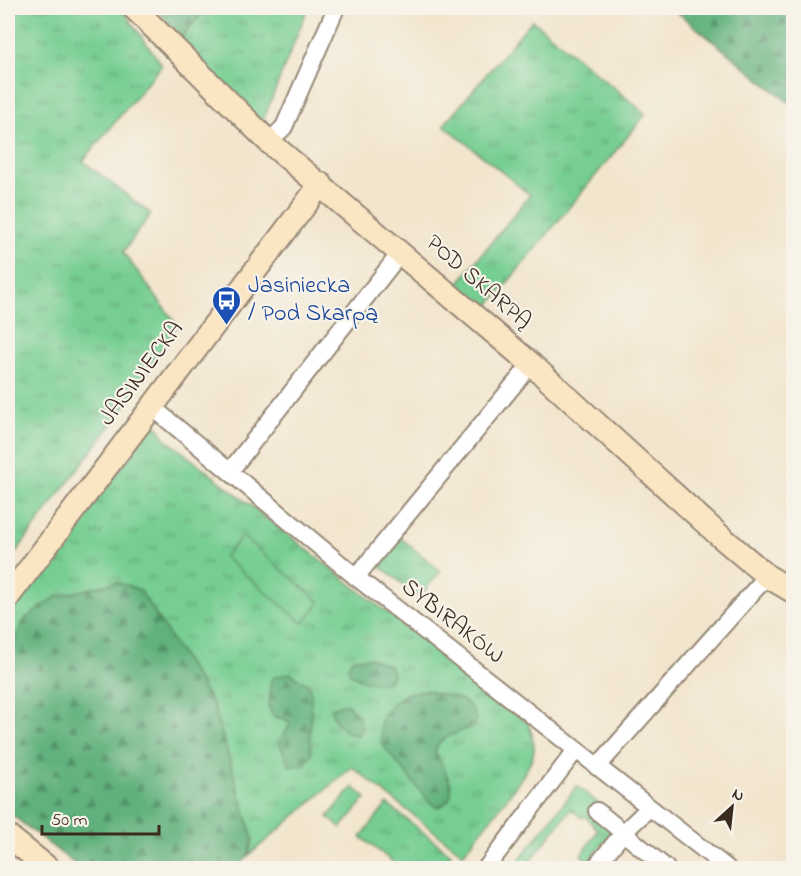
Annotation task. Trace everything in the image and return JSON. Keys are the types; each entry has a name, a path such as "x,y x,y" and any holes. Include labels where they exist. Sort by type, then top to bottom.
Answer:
{"street":[{"name":"POD SKARPĄ","path":"134,8 269,142 531,363 720,536 767,576 794,592"},
{"path":"269,142 284,127 336,8"},
{"name":"JASINIECKA","path":"8,597 321,184"},
{"path":"231,470 401,252"},
{"path":"356,577 531,363"},
{"name":"SYBIRAKÓW","path":"151,406 231,470 356,577 648,809 727,868"},
{"path":"597,767 767,576"},
{"path":"486,868 576,750"},
{"path":"597,865 623,833 648,809"},
{"path":"597,812 666,868"},
{"path":"8,836 48,868"}],"green space":[{"path":"8,8 121,8 162,65 83,161 151,214 123,252 177,325 126,405 8,563"},
{"path":"157,8 207,8 180,39"},
{"path":"207,8 308,8 262,123 180,39"},
{"path":"672,8 793,8 793,106"},
{"path":"532,20 646,114 485,310 456,286 530,195 444,125"},
{"path":"155,423 166,439 528,723 534,747 529,764 513,790 463,854 352,767 248,856 253,839 26,618 8,652 8,618"},
{"path":"397,535 441,571 419,597 375,562"},
{"path":"242,536 320,602 303,623 224,557"},
{"path":"116,582 140,590 213,704 253,839 248,856 238,868 80,868 8,812 8,652 26,618 56,597"},
{"path":"371,658 390,666 393,674 391,680 375,683 350,674 348,666 352,659"},
{"path":"290,673 310,686 312,753 304,766 290,766 279,742 290,725 287,720 273,716 268,706 272,678"},
{"path":"426,690 465,702 474,714 476,723 446,737 437,746 435,752 447,774 451,790 446,803 437,807 430,803 382,744 380,721 392,703 408,693"},
{"path":"346,703 358,715 362,728 359,735 344,730 332,713 331,708"},
{"path":"577,786 599,804 614,831 588,862 581,855 598,830 585,816 582,818 571,809 525,868 513,868"},
{"path":"353,787 366,798 341,828 328,817"},
{"path":"387,804 451,854 440,868 401,868 361,837"}],"place":[{"name":"Jasiniecka / Pod Skarpą","path":"227,326"}]}
